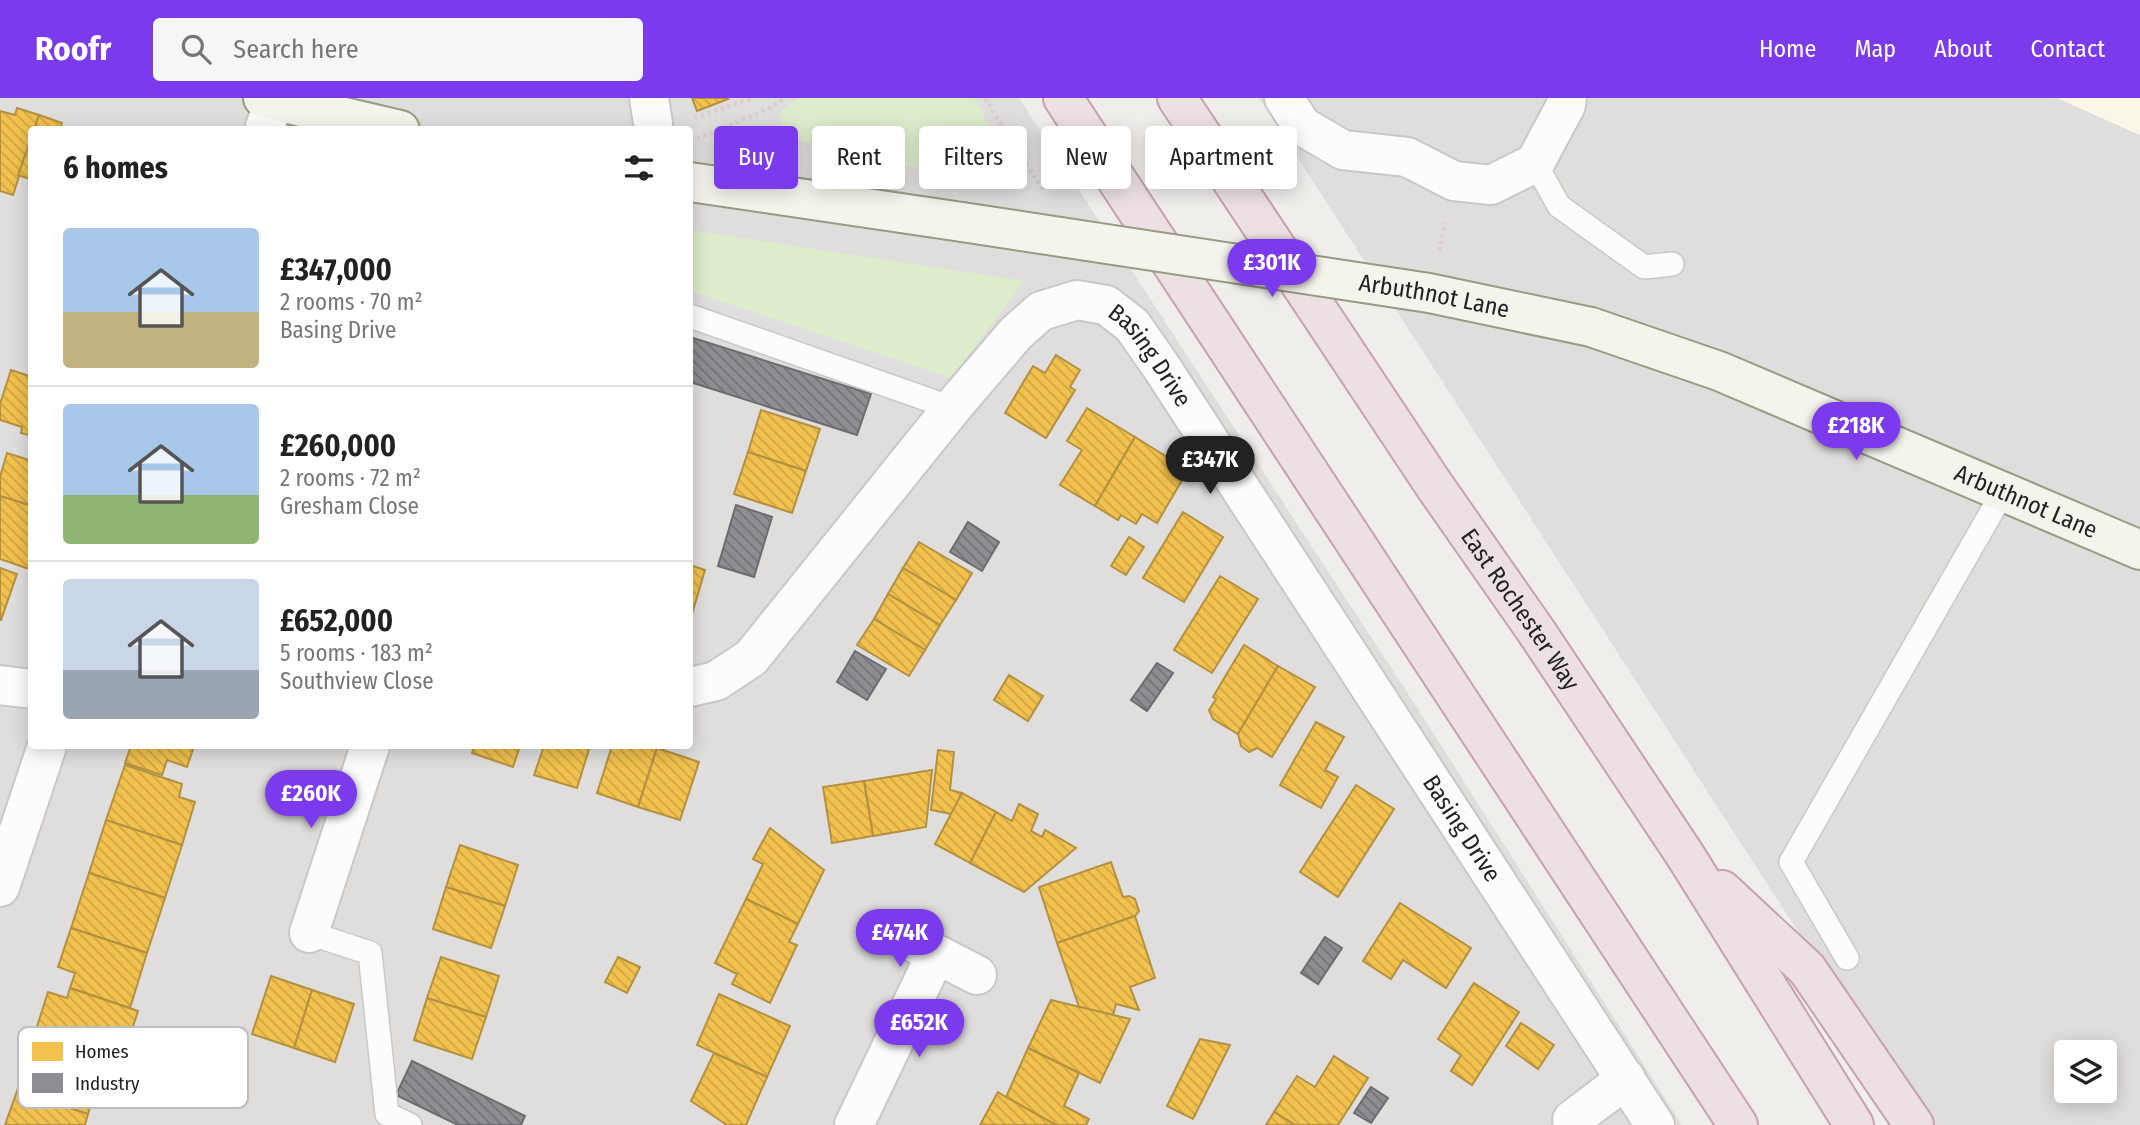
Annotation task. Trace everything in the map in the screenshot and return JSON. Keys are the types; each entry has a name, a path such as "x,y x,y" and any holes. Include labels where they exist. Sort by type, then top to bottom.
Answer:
{"highway":[{"path":"1063,98 1738,1125"},
{"name":"East Rochester Way","path":"1177,98 1426,473 1536,631 1685,855 1854,1125"},
{"path":"1685,855 1807,969 1914,1125"}],"street":[{"path":"1284,98 1302,126 1343,150 1407,157 1454,181 1491,185 1535,163 1566,105 1567,98"},
{"path":"267,109 375,126"},
{"name":"Arbuthnot Lane","path":"693,182 1429,293 1591,327 1719,371 2140,550"},
{"name":"Basing Drive","path":"693,686 716,681 751,658 952,408 1016,333 1041,312 1077,300 1106,305 1132,325 1160,365 1655,1125"},
{"path":"0,685 28,688"},
{"path":"0,887 46,749"},
{"path":"309,933 369,749"},
{"path":"891,931 977,975"},
{"path":"854,1125 936,954"},
{"path":"1572,1120 1626,1079"}],"lane":[{"path":"1535,163 1559,206 1644,267 1672,264"},
{"path":"693,317 952,408"},
{"path":"1847,958 1791,862 2003,492"},
{"path":"309,933 370,953 387,1114 410,1125"}],"path":[{"path":"651,111 674,125 753,98"},
{"path":"693,141 770,108 785,98"},
{"path":"1429,293 1454,181"}],"shaded area":[{"path":"0,98 1019,98 1041,132 1041,189 1078,189 1418,709 1682,1125 0,1125"},
{"path":"1259,98 2057,98 2140,135 2140,1125 1923,1125 1297,157 1297,126 1277,126"},
{"path":"2057,98 2140,98 2140,135"}],"green space":[{"path":"799,98 974,98 990,126 919,126 919,168 905,165 905,126 812,126 812,144 798,140 798,126 784,126 779,113"},
{"path":"693,230 1024,281 951,378 693,292"}],"building: Homes":[{"path":"692,98 727,98 728,99 697,111"},
{"path":"17,108 39,115 35,126 28,126 28,148 13,195 0,191 0,111 15,115"},
{"path":"39,115 62,123 61,126 35,126"},
{"path":"28,147 28,179 18,175"},
{"path":"1056,355 1080,370 1070,387 1075,390 1046,438 1005,413 1033,366 1045,373"},
{"path":"11,370 28,376 28,435 21,433 22,427 0,420 0,404"},
{"path":"1087,408 1135,437 1095,506 1060,485 1082,450 1067,441"},
{"path":"761,410 820,429 806,471 748,452"},
{"path":"1135,437 1188,470 1157,523 1142,514 1136,524 1121,515 1118,520 1095,506"},
{"path":"748,452 806,471 792,513 734,494"},
{"path":"7,453 28,460 28,505 0,496 0,477"},
{"path":"0,496 28,505 28,569 0,559"},
{"path":"1183,512 1223,537 1184,602 1143,578"},
{"path":"1129,537 1144,547 1126,575 1111,566"},
{"path":"919,542 972,573 956,600 903,568"},
{"path":"693,566 705,570 693,611"},
{"path":"0,568 17,574 1,620 0,620"},
{"path":"903,568 956,600 940,625 888,594"},
{"path":"1220,576 1258,599 1212,673 1174,650"},
{"path":"888,594 940,625 925,650 874,619"},
{"path":"874,619 925,650 909,676 857,645"},
{"path":"1244,645 1278,666 1238,734 1213,719 1209,710 1216,699 1213,697"},
{"path":"1278,666 1315,687 1272,757 1257,748 1249,752 1241,746 1238,734"},
{"path":"1009,675 1043,696 1028,721 994,700"},
{"path":"1316,722 1344,737 1325,770 1338,777 1321,808 1280,785"},
{"path":"130,749 193,749 187,767 167,760 162,775 125,763"},
{"path":"473,749 519,749 513,767 472,753"},
{"path":"543,749 589,749 577,788 534,775"},
{"path":"611,749 657,749 638,807 597,793"},
{"path":"657,749 699,762 680,820 638,807"},
{"path":"938,750 954,752 950,790 962,793 952,814 931,810"},
{"path":"125,765 182,784 179,797 195,802 182,845 106,820"},
{"path":"932,770 926,827 873,836 864,781"},
{"path":"864,781 873,836 832,843 823,787"},
{"path":"1356,785 1394,809 1338,897 1300,872"},
{"path":"962,793 996,812 970,863 935,844"},
{"path":"1019,804 1038,814 1031,831 1042,837 1045,830 1076,848 1024,892 970,863 996,812 1012,821"},
{"path":"106,820 182,845 165,898 89,873"},
{"path":"770,828 824,870 798,924 746,899 763,864 753,859"},
{"path":"460,845 518,865 505,906 446,887"},
{"path":"1111,862 1123,897 1135,899 1139,911 1135,916 1057,943 1039,887"},
{"path":"89,873 165,898 147,953 71,928"},
{"path":"446,887 505,906 491,948 433,929"},
{"path":"746,899 798,924 789,942 797,945 770,1003 732,984 737,974 715,963"},
{"path":"1400,903 1471,948 1446,988 1403,960 1391,979 1363,961"},
{"path":"1135,916 1155,978 1130,987 1139,1010 1116,1004 1113,1015 1079,1007 1057,943"},
{"path":"71,928 147,953 130,1008 70,988 75,973 58,967"},
{"path":"441,957 499,976 486,1017 427,998"},
{"path":"618,957 640,967 627,993 605,982"},
{"path":"271,976 312,990 294,1048 252,1034"},
{"path":"1474,983 1519,1012 1472,1085 1451,1071 1461,1055 1438,1039"},
{"path":"70,988 138,1011 133,1027 37,1027 48,992 67,998"},
{"path":"312,990 354,1004 335,1062 294,1048"},
{"path":"719,994 790,1026 767,1077 697,1045"},
{"path":"427,998 486,1017 472,1059 414,1040"},
{"path":"1051,1000 1130,1019 1100,1083 1028,1048"},
{"path":"1521,1023 1554,1045 1538,1069 1506,1046"},
{"path":"1200,1039 1230,1045 1193,1119 1167,1106"},
{"path":"1028,1048 1079,1073 1064,1106 1089,1119 1086,1125 1056,1125 1006,1097"},
{"path":"714,1053 767,1077 746,1125 727,1125 691,1101"},
{"path":"1334,1056 1368,1078 1338,1125 1295,1125 1274,1112 1297,1076 1315,1087"},
{"path":"17,1091 18,1108 69,1108 88,1114 85,1125 5,1125"},
{"path":"998,1092 1006,1097 1056,1125 980,1125"},
{"path":"69,1108 90,1108 88,1114"},
{"path":"1274,1112 1295,1125 1266,1125"}],"building: Industry":[{"path":"693,338 871,394 857,435 693,383"},
{"path":"736,505 772,517 754,577 718,566"},
{"path":"968,522 999,542 982,571 950,552"},
{"path":"855,651 886,669 867,700 837,682"},
{"path":"1157,663 1173,673 1147,711 1131,700"},
{"path":"1325,937 1342,948 1318,984 1301,973"},
{"path":"412,1061 525,1116 521,1125 458,1125 396,1095"},
{"path":"1371,1087 1388,1098 1371,1123 1354,1113"}]}
